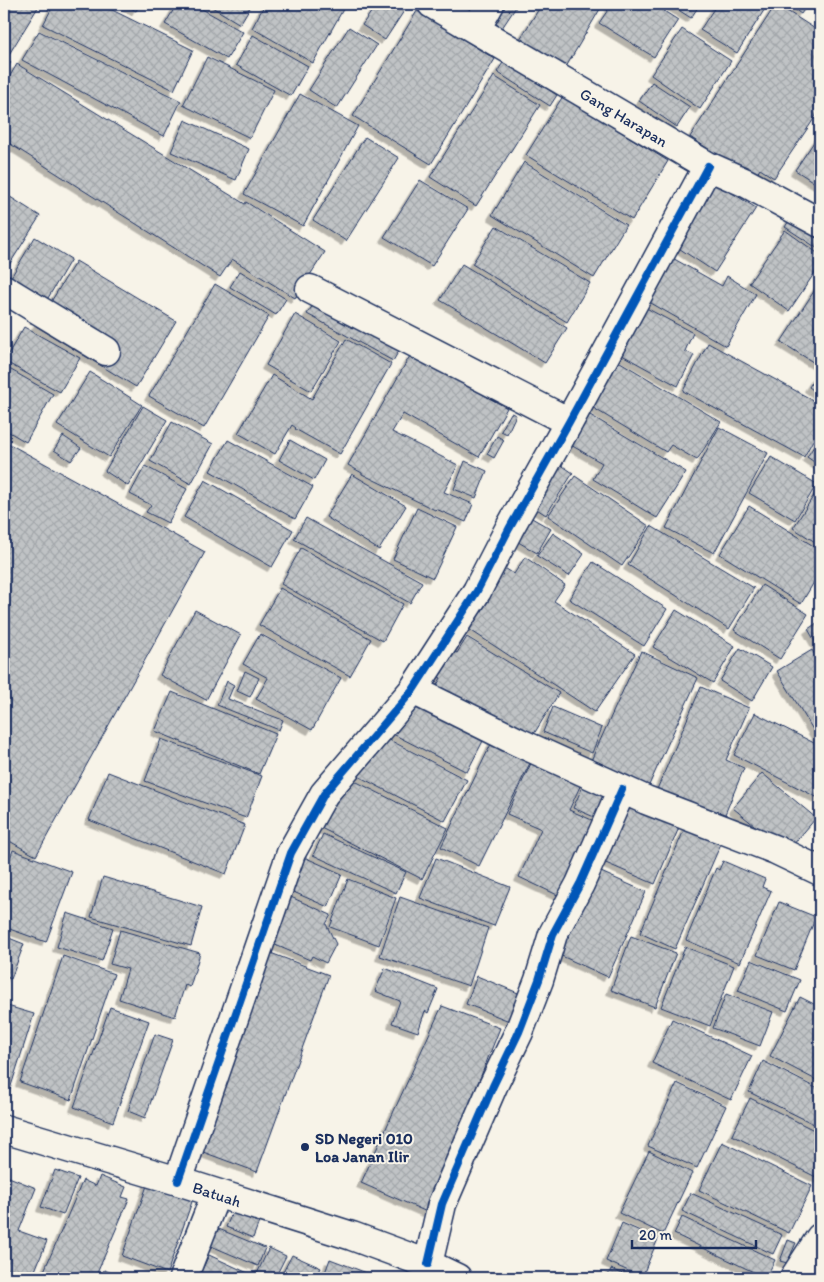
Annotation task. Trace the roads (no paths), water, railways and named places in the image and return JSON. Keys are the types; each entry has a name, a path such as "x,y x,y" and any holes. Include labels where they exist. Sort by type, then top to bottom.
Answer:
{"street":[{"name":"Gang Harapan","path":"432,4 708,166 746,183 820,223"},
{"path":"476,29 490,4"},
{"path":"178,1181 291,853 324,794 413,690 477,591 708,166"},
{"path":"4,289 106,351"},
{"path":"310,289 570,422"},
{"path":"413,690 518,742 646,800 776,850 820,871"},
{"path":"428,1264 442,1204 493,1086 519,1032 539,980 553,934 580,884 622,789"},
{"name":"Batuah","path":"4,1129 352,1236 428,1264 457,1278"},
{"path":"183,1278 216,1194"},
{"path":"794,1278 820,1238"}],"place":[{"name":"SD Negeri 010 Loa Janan Ilir","path":"305,1147"}]}
